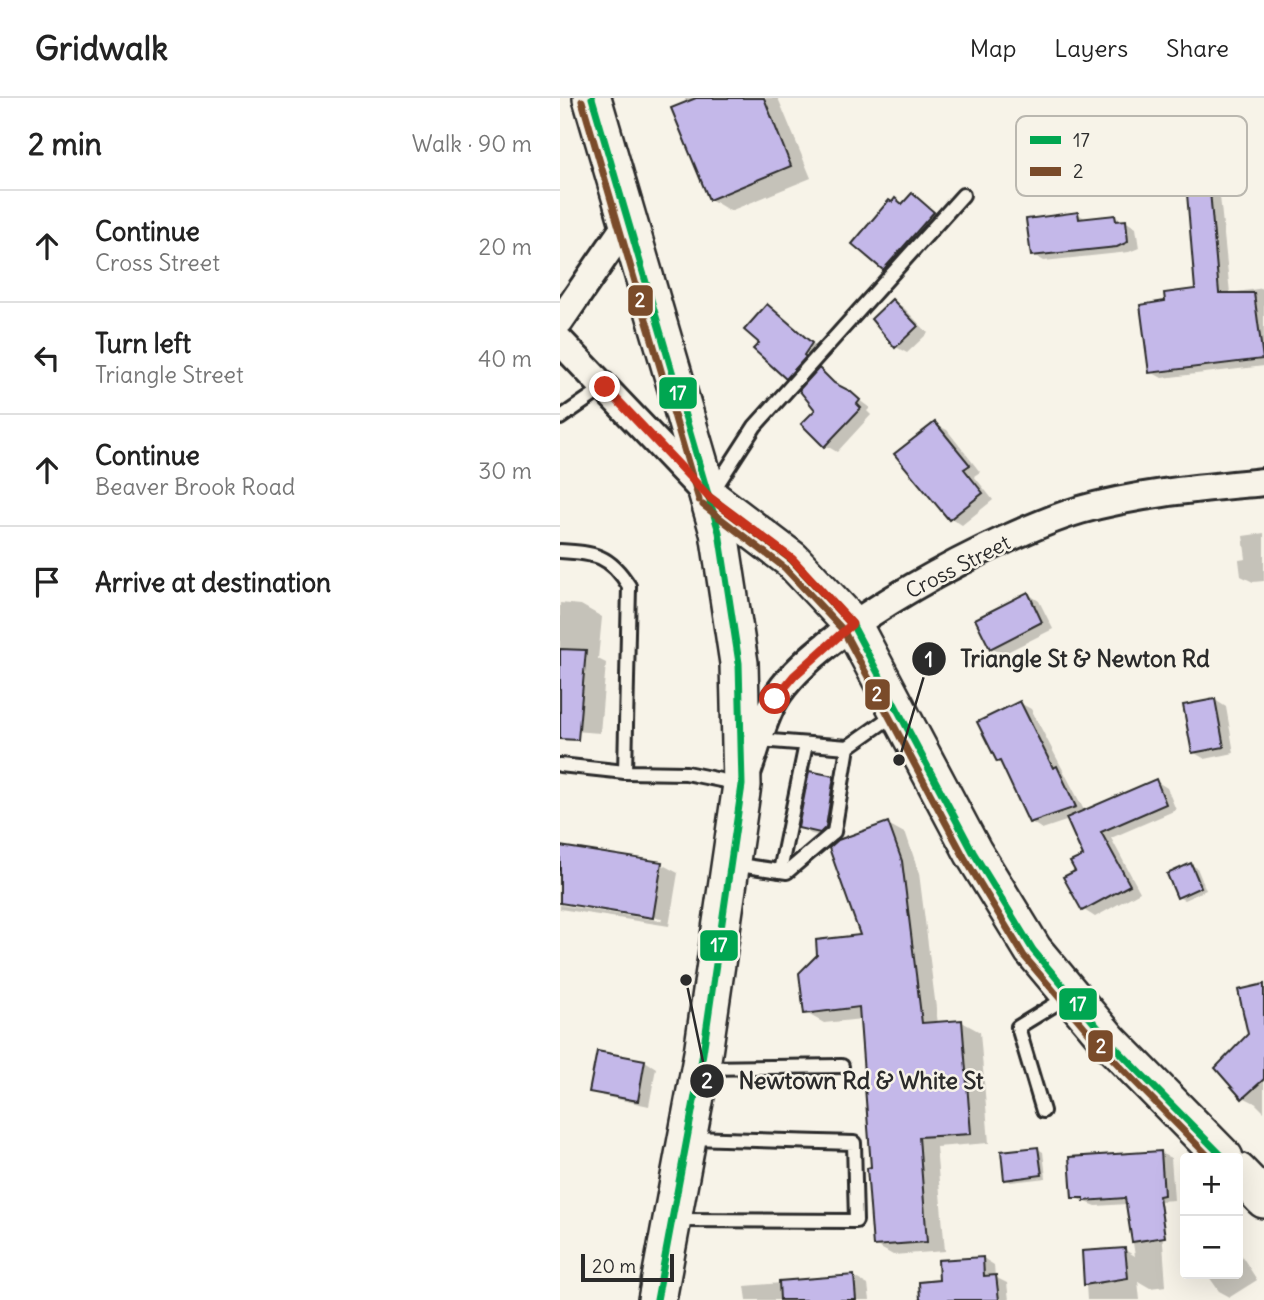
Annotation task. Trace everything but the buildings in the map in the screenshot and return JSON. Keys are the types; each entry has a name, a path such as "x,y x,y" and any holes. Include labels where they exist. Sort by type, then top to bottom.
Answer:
{"main road":[{"path":"593,98 719,532 739,663 743,785 701,1068 657,1300"},
{"path":"709,497 792,559 852,624 973,852 1033,950 1110,1042 1219,1153"},
{"path":"1243,1177 1264,1199"}],"street":[{"path":"560,321 628,222"},
{"path":"560,341 709,497"},
{"name":"Cross Street","path":"743,785 775,699 794,676 852,624 981,551 1079,511 1175,491 1264,482"}],"lane":[{"path":"709,497 755,426 963,195"},
{"path":"560,418 605,387"},
{"path":"560,551 586,552 603,558 617,567 629,586 625,772"},
{"path":"759,740 848,747 898,712"},
{"path":"780,871 806,744"},
{"path":"732,864 787,872 834,832 848,747"},
{"path":"560,765 625,772 686,773 743,785"},
{"path":"1043,1111 1018,1027 1071,995"},
{"path":"701,1068 842,1066"},
{"path":"672,1220 856,1221 854,1143 688,1138"}],"transit line":[{"name":"17","path":"592,98 719,532 739,663 742,785 703,1053 657,1300"},
{"name":"2","path":"582,101 699,500"},
{"name":"17","path":"709,497 792,560 852,624 973,852 1033,950 1110,1042 1219,1153"},
{"name":"2","path":"703,505 785,568 843,630 964,857 1024,956 1103,1049 1205,1153"}],"place":[{"name":"Triangle St & Newton Rd","path":"899,760"},
{"name":"Newtown Rd & White St","path":"686,980"}],"route":[{"path":"605,387 709,497 792,559 852,624 794,676 775,699"}]}
